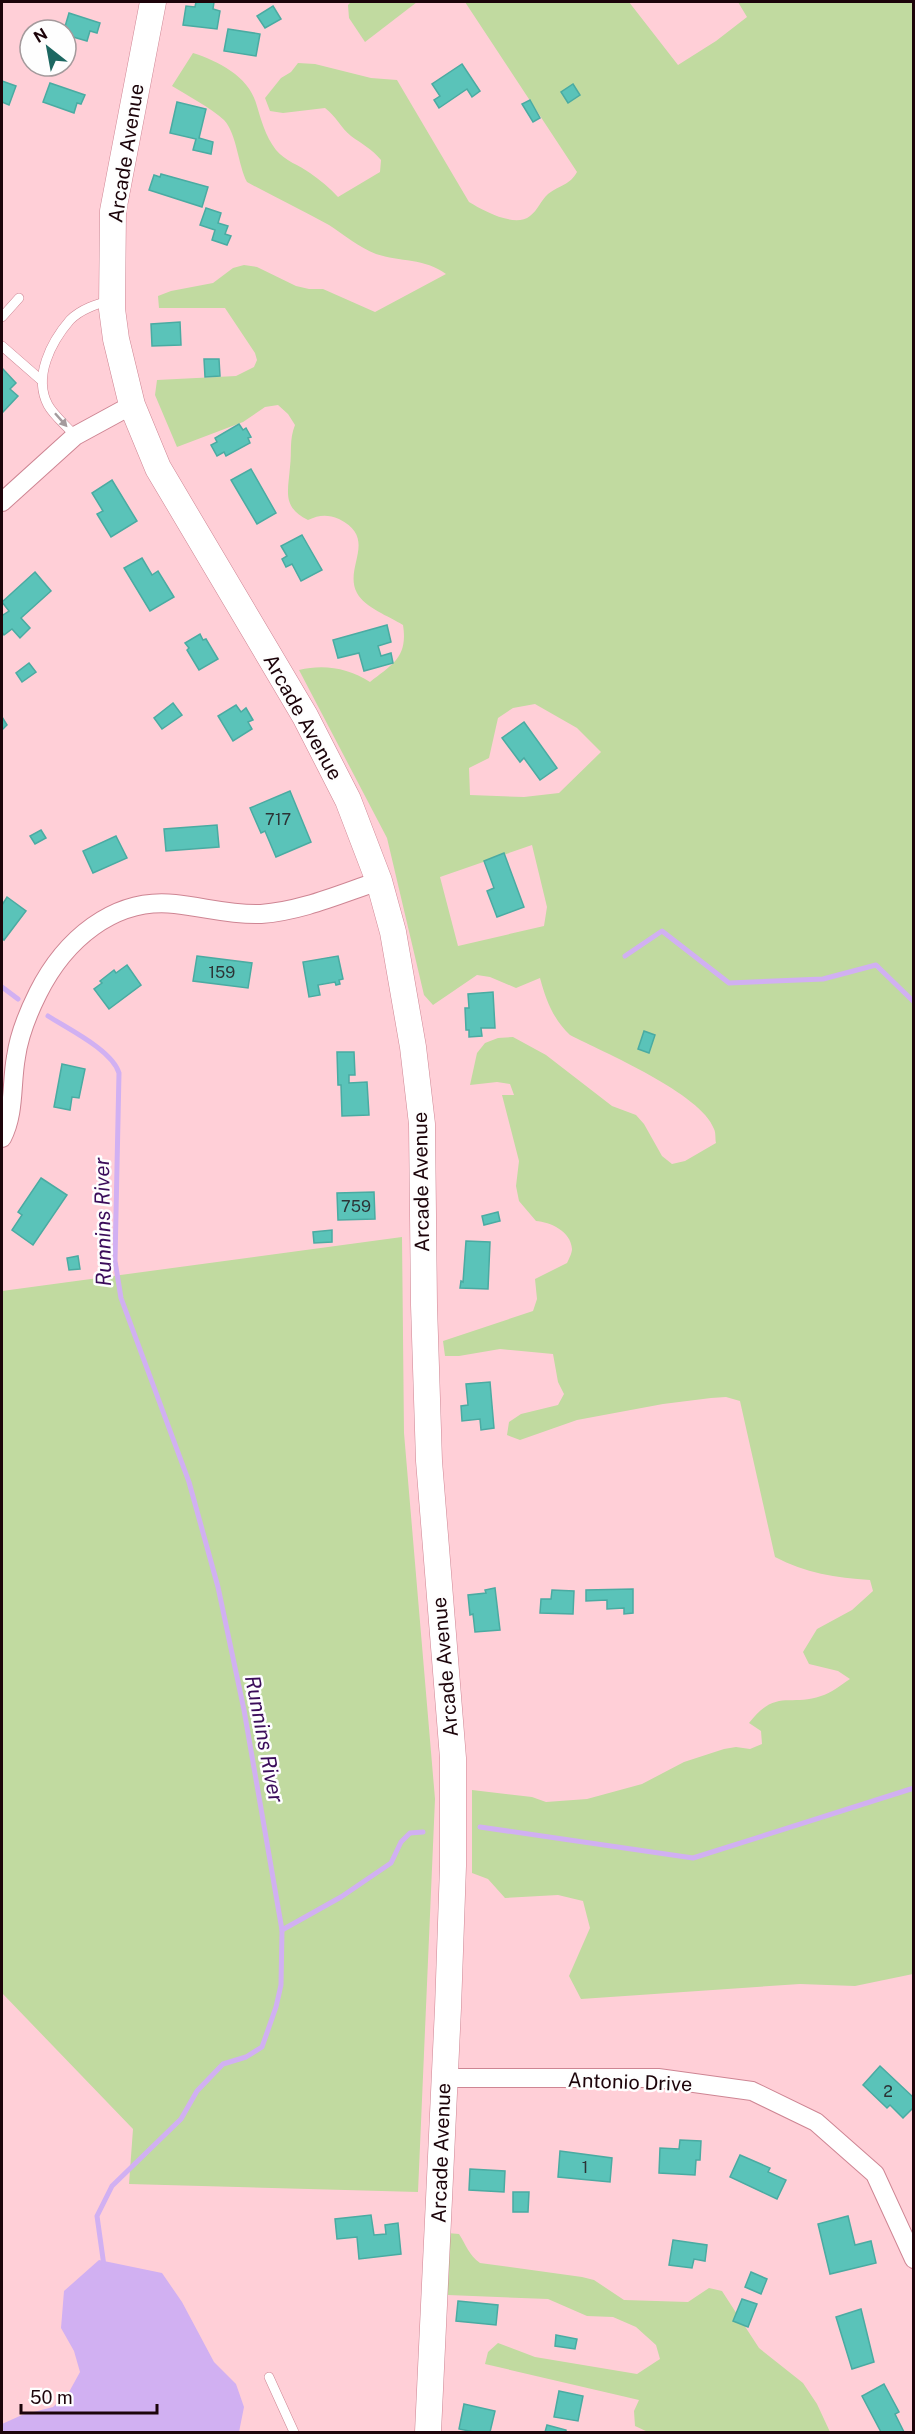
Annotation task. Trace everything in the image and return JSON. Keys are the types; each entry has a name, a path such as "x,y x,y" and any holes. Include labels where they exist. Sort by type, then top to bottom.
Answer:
{"main road":[{"name":"Arcade Avenue","path":"153,2 113,211 114,299 112,309 116,339 132,405 150,452 328,758 361,832 379,881 393,932 404,989 422,1124 429,1461 453,1758 453,1866 429,2433"}],"street":[{"path":"2,502 75,436 132,405"},
{"path":"2,1137 9,1117 19,1042 29,1010 68,948 92,926 118,912 154,904 172,904 237,914 286,911 379,881"},
{"name":"Antonio Drive","path":"444,2078 658,2078 753,2091 816,2122 875,2174 914,2259"}],"lane":[{"path":"2,317 19,298"},
{"path":"75,436 48,405 41,380 47,357 71,320 93,305 114,299"},
{"path":"2,346 41,380"},
{"path":"269,2377 294,2433"}],"green space":[{"path":"351,2 417,2 365,42 349,18 348,5"},
{"path":"465,2 629,2 678,65 716,41 747,17 738,2 913,2 913,1974 855,1986 800,1984 581,1999 569,1976 590,1928 583,1901 558,1895 505,1898 488,1879 472,1873 472,1790 532,1797 546,1802 587,1799 642,1784 684,1762 724,1749 736,1747 750,1749 762,1744 761,1731 749,1723 767,1706 784,1700 810,1699 821,1696 850,1679 838,1671 809,1664 803,1652 817,1629 852,1610 873,1591 870,1580 821,1574 775,1557 740,1401 726,1397 663,1404 577,1420 520,1440 507,1435 509,1422 521,1414 558,1405 564,1394 558,1382 553,1354 500,1349 445,1356 443,1341 533,1311 537,1299 535,1279 567,1263 572,1251 571,1243 564,1232 547,1223 536,1221 519,1201 516,1186 519,1161 502,1095 514,1095 510,1084 497,1082 470,1085 477,1053 485,1043 498,1038 513,1037 546,1055 612,1106 636,1115 644,1124 662,1156 672,1164 685,1161 716,1143 715,1131 706,1116 672,1088 570,1035 551,1009 540,978 516,988 490,977 477,975 433,1005 424,995 387,838 299,670 318,667 336,668 353,673 370,682 397,659 403,645 403,625 371,607 357,593 354,573 359,544 357,535 351,527 331,516 319,516 308,520 294,510 290,504 288,484 291,441 295,425 288,414 278,405 265,407 243,422 177,447 155,395 157,380 236,376 254,367 257,360 255,353 225,308 159,308 158,296 171,291 213,283 233,268 244,265 257,267 296,286 323,289 375,312 446,274 430,265 376,254 329,225 247,182 235,141 224,120 172,86 193,53 222,65 239,77 252,93 266,133 276,150 317,178 338,197 380,172 381,160 347,133 325,108 283,113 270,111 265,98 281,78 291,72 298,63 315,64 371,78 397,80 469,202 491,214 508,219 524,219 533,214 548,194 568,182 577,172","holes":["535,704 577,728 601,752 559,793 524,797 470,795 469,768 489,758 498,718 513,708","532,845 547,907 544,926 458,946 440,877"]},
{"path":"402,1237 404,1433 435,1799 418,2192 129,2184 133,2129 2,1993 2,1291"},
{"path":"447,2233 459,2234 470,2253 480,2263 594,2280 624,2300 688,2302 709,2288 722,2291 759,2348 803,2383 817,2404 830,2432 648,2432 635,2426 634,2411 639,2400 485,2364 488,2352 498,2343 535,2357 637,2374 660,2359 656,2345 636,2327 613,2317 587,2316 548,2299 448,2295"}],"shaded area":[{"path":"99,2260 162,2273 182,2302 214,2362 236,2384 244,2407 239,2432 2,2432 2,2424 22,2415 53,2407 69,2392 80,2372 74,2351 61,2328 64,2291"}],"building":[{"path":"196,2 214,2 213,9 220,11 217,29 183,25 186,6 195,7"},
{"path":"273,6 281,19 265,28 257,16"},
{"path":"69,13 100,23 97,33 90,31 87,41 78,38 78,18 68,18"},
{"path":"228,29 260,34 256,56 224,51"},
{"path":"462,64 480,91 472,97 467,89 439,108 434,100 440,96 432,84"},
{"path":"2,81 16,86 9,105 2,102"},
{"path":"50,83 85,95 81,104 77,103 74,113 43,102"},
{"path":"573,84 580,95 568,103 561,92"},
{"path":"530,100 540,118 533,122 522,104"},
{"path":"177,102 206,109 199,138 213,142 211,154 193,150 196,139 170,133"},
{"path":"161,174 208,187 202,207 149,190 154,175 160,177"},
{"path":"206,208 221,213 218,223 228,226 225,234 231,236 227,245 212,240 215,230 200,225"},
{"path":"180,322 181,345 152,346 151,324"},
{"path":"204,359 219,359 220,376 205,377"},
{"path":"2,368 16,383 10,389 18,396 2,413"},
{"path":"239,424 243,430 246,428 251,437 248,438 250,443 226,456 224,452 217,456 211,445 217,442 215,438"},
{"path":"251,469 276,513 257,524 231,480"},
{"path":"112,480 137,521 111,537 97,514 103,511 92,493"},
{"path":"302,535 322,570 301,581 292,564 286,567 282,559 287,556 281,546"},
{"path":"142,558 152,575 158,571 174,597 150,611 124,568"},
{"path":"35,572 51,591 21,618 30,628 20,638 12,629 4,635 2,613 3,615 9,611 2,602"},
{"path":"387,625 391,642 378,646 381,656 391,653 393,663 364,671 359,653 338,658 333,640"},
{"path":"200,634 203,640 206,639 218,659 199,670 185,643"},
{"path":"29,663 36,672 22,682 16,673"},
{"path":"173,703 182,715 162,729 154,718"},
{"path":"236,705 241,712 246,708 253,720 248,722 252,729 233,741 218,716"},
{"path":"2,717 7,725 2,730"},
{"path":"524,722 557,768 540,780 524,758 520,762 502,738"},
{"path":"290,791 311,842 276,857 265,831 261,833 250,808"},
{"path":"217,825 219,847 166,851 164,829"},
{"path":"41,830 46,838 35,844 30,836"},
{"path":"116,836 127,858 93,873 83,851"},
{"path":"504,853 524,907 497,917 487,891 494,888 484,861"},
{"path":"7,897 26,911 4,940 2,938 2,905"},
{"path":"197,956 252,963 248,988 193,981"},
{"path":"338,956 343,979 339,980 340,984 336,985 335,982 318,985 320,995 309,997 303,962"},
{"path":"127,965 141,985 109,1009 94,989 114,970 116,973"},
{"path":"493,992 495,1028 481,1028 482,1036 469,1037 469,1030 466,1030 465,1008 469,1008 468,994"},
{"path":"644,1031 655,1035 649,1053 638,1049"},
{"path":"337,1052 354,1052 355,1075 349,1075 349,1083 367,1082 369,1115 342,1116"},
{"path":"62,1064 85,1069 79,1098 72,1097 70,1110 54,1107"},
{"path":"41,1178 67,1195 33,1245 12,1230 22,1215 18,1212"},
{"path":"374,1192 375,1219 338,1220 337,1193"},
{"path":"498,1212 500,1221 484,1225 482,1216"},
{"path":"332,1230 332,1242 314,1243 313,1232"},
{"path":"466,1241 490,1242 488,1289 460,1288 461,1281 463,1282"},
{"path":"78,1256 80,1269 69,1270 67,1258"},
{"path":"490,1382 494,1428 481,1430 480,1419 462,1421 461,1406 468,1405 466,1384"},
{"path":"495,1588 500,1630 475,1632 468,1595 486,1593 485,1590"},
{"path":"633,1589 633,1613 624,1614 624,1608 607,1609 607,1600 586,1601 586,1590"},
{"path":"552,1590 574,1591 573,1614 540,1613 541,1599 551,1599"},
{"path":"880,2066 914,2098 914,2107 903,2118 890,2105 887,2108 863,2085"},
{"path":"680,2140 701,2141 700,2160 696,2160 695,2175 659,2173 660,2148 679,2149"},
{"path":"560,2151 612,2158 610,2182 558,2177"},
{"path":"740,2155 770,2168 768,2172 786,2180 777,2199 730,2177"},
{"path":"470,2169 505,2171 504,2192 469,2190"},
{"path":"513,2192 529,2192 528,2212 513,2212"},
{"path":"371,2215 374,2235 386,2234 385,2225 398,2223 401,2254 359,2259 357,2237 337,2239 335,2219"},
{"path":"848,2216 855,2245 871,2241 876,2263 830,2274 818,2224"},
{"path":"673,2240 707,2245 705,2261 694,2259 692,2268 669,2265"},
{"path":"751,2272 767,2279 761,2294 745,2287"},
{"path":"742,2299 757,2304 748,2327 733,2321"},
{"path":"458,2301 498,2305 496,2325 456,2321"},
{"path":"861,2309 874,2362 852,2369 836,2317"},
{"path":"556,2335 577,2339 575,2349 555,2346"},
{"path":"884,2384 899,2412 895,2414 904,2432 881,2432 862,2396"},
{"path":"559,2391 583,2396 578,2421 554,2417"},
{"path":"464,2404 495,2411 490,2432 459,2429"},
{"path":"547,2425 566,2430 566,2432 545,2432"}],"waterway":[{"path":"625,956 662,931 729,983 823,979 876,965 914,1002"},
{"name":"Runnins River","path":"2,987 18,999"},
{"name":"Runnins River","path":"48,1016 99,1048 115,1064 119,1073 115,1261 121,1298 189,1482 218,1587 244,1710 282,1930 281,1985 262,2047 246,2057 223,2064 197,2091 181,2119 112,2186 97,2216 104,2266"},
{"path":"480,1827 693,1858 914,1788"},
{"path":"282,1930 341,1897 391,1863 401,1842 410,1833 423,1832"}]}
